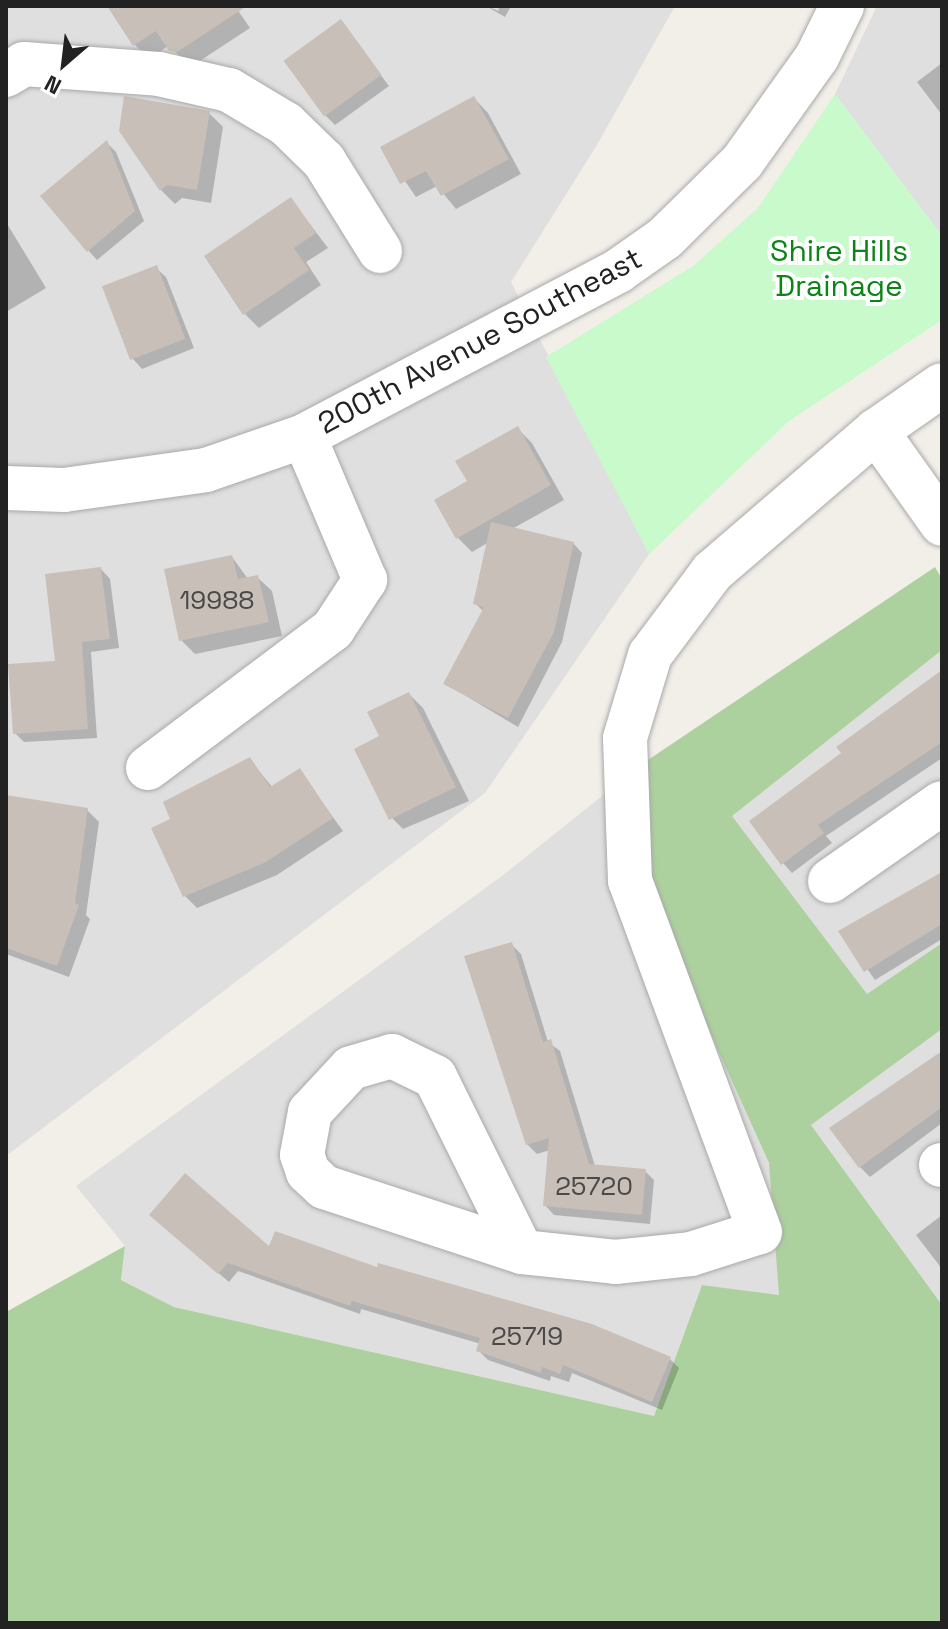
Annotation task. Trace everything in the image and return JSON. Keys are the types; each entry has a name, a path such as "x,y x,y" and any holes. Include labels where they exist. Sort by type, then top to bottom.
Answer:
{"street":[{"name":"200th Avenue Southeast","path":"6,488 64,490 206,470 304,436 551,308 665,238 742,162 817,57 842,6"},
{"path":"6,75 24,64 159,74 229,90 286,124 324,161 380,251"},
{"path":"522,1252 435,1077 392,1056 351,1068 324,1092 310,1112 302,1155 308,1172 324,1187 522,1252 615,1262 691,1254 760,1232 630,881 625,738 650,655 712,572 876,431 942,385"},
{"path":"876,431 942,524"},
{"path":"148,768 333,629 365,580 304,436"},
{"path":"830,881 942,803"}],"shaded area":[{"path":"6,6 675,6 597,145 511,282 649,554 485,793 6,1156"},
{"path":"877,6 942,6 942,236 835,94"},
{"path":"942,650 942,943 867,995 731,816"},
{"path":"642,764 698,1006 769,1163 789,1246 779,1295 702,1285 654,1416 174,1307 121,1280 125,1246 76,1186 502,876"},
{"path":"942,1029 942,1305 811,1125"}],"green space":[{"name":"Shire Hills Drainage","path":"835,94 942,236 942,320 789,421 649,554 546,357 693,266 758,208"},
{"path":"935,567 942,579 942,650 732,816 867,994 942,943 942,1029 811,1125 942,1305 942,1623 6,1623 6,1312 125,1246 121,1280 174,1307 654,1416 702,1285 779,1295 769,1163 698,1006 646,871 642,764"}],"building":[{"path":"107,6 247,6 177,52 169,51 156,31 133,46"},
{"path":"341,19 382,75 324,117 284,61"},
{"path":"124,96 210,111 197,190 167,185 160,191 119,131"},
{"path":"474,96 509,159 441,196 426,171 400,184 380,147"},
{"path":"107,140 135,211 87,252 40,196"},
{"path":"291,197 316,233 294,248 309,270 243,315 204,256"},
{"path":"157,265 185,339 130,360 102,286"},
{"path":"518,426 551,485 456,539 434,500 467,481 455,461"},
{"path":"491,522 574,542 554,632 508,718 443,684 484,607 473,604"},
{"path":"232,555 238,579 258,575 269,622 179,641 164,569"},
{"path":"101,567 110,639 82,642 88,729 13,734 8,664 55,661 45,574"},
{"path":"942,670 942,742 818,825 824,833 781,865 749,821 841,753 836,747"},
{"path":"409,692 456,787 389,820 354,749 379,736 367,712"},
{"path":"250,757 270,787 300,768 333,818 264,863 183,897 151,828 170,819 163,802"},
{"path":"6,795 88,808 75,903 79,905 57,966 6,948"},
{"path":"942,872 942,924 864,972 838,931"},
{"path":"512,942 543,1042 551,1039 589,1164 646,1169 642,1215 543,1206 549,1138 526,1145 464,956"},
{"path":"942,1051 942,1107 859,1168 829,1128"},
{"path":"185,1173 269,1246 275,1231 377,1267 378,1263 592,1324 671,1357 652,1402 563,1365 560,1374 542,1367 541,1373 476,1351 480,1338 352,1301 350,1306 228,1263 218,1274 149,1215"}]}
